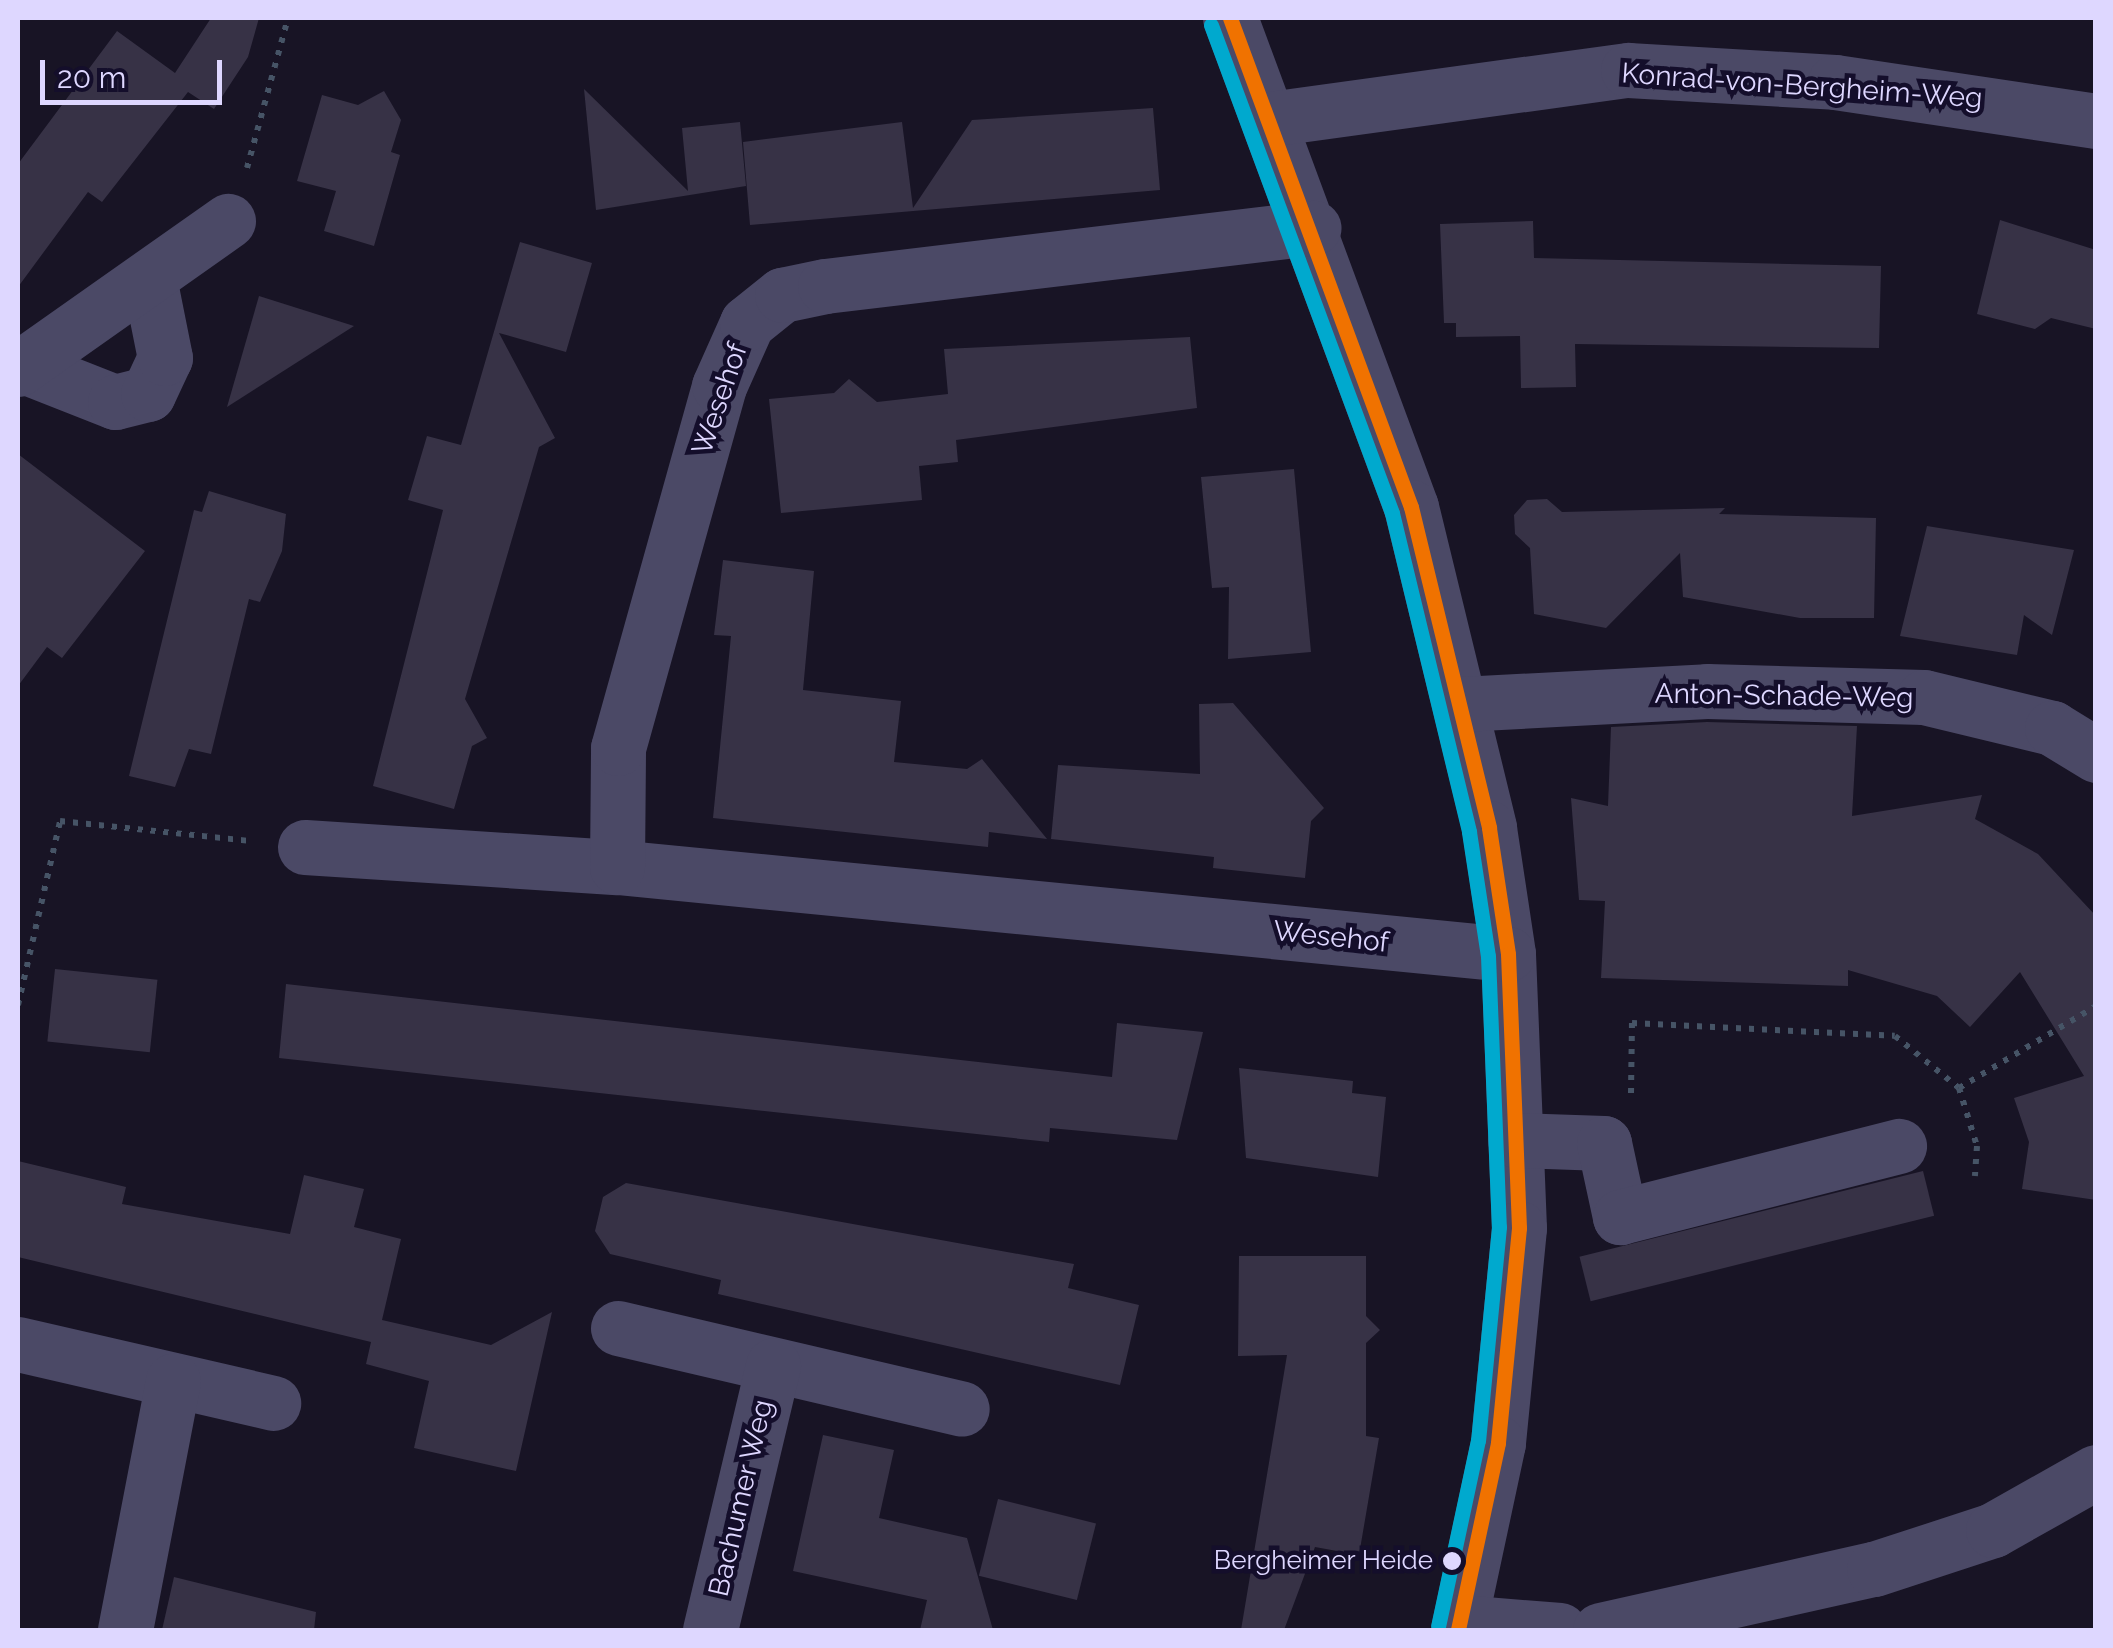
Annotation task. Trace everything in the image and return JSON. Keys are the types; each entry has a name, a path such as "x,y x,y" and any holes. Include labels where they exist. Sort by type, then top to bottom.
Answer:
{"street":[{"path":"1230,18 1314,228 1411,507 1461,704 1508,954 1519,1228 1498,1443 1459,1626 1560,1630"},
{"name":"Konrad-von-Bergheim-Weg","path":"1269,118 1628,70 1988,99 2096,121"},
{"path":"20,367 228,221"},
{"name":"Wesehof","path":"616,867 618,748 720,386 747,324 782,295 826,286 1314,228"},
{"path":"20,367 115,402 148,394 165,358 149,278"},
{"name":"Anton-Schade-Weg","path":"1461,704 1707,691 1924,697 2052,728 2096,754"},
{"name":"Wesehof","path":"305,847 616,867 1508,954"},
{"path":"1516,1140 1604,1142 1620,1217 1899,1146"},
{"name":"Bachumer Weg","path":"618,1328 962,1408"},
{"path":"18,1344 273,1403"},
{"name":"Bachumer Weg","path":"710,1630 773,1364"},
{"path":"125,1630 174,1382"},
{"path":"1600,1630 1874,1569 1993,1530 2096,1472"}],"path":[{"path":"228,221 288,18"},
{"path":"18,1005 60,821 305,847"},
{"path":"1959,1088 2096,1006"},
{"path":"1604,1142 1631,1093 1632,1023 1895,1036 1959,1088 1977,1146 1974,1176"}],"building":[{"path":"211,18 259,18 248,57 214,109 188,92 102,202 88,192 18,287 18,164 117,31 175,73"},
{"path":"584,89 688,191 682,128 740,122 746,186 596,210"},
{"path":"384,91 401,120 391,152 400,155 374,246 324,231 336,191 297,181 322,95 358,105"},
{"path":"1153,108 1160,190 750,225 743,142 902,122 913,208 972,120"},
{"path":"2000,220 2096,250 2096,329 2051,318 2035,329 1977,314"},
{"path":"1533,221 1534,258 1881,266 1879,348 1575,344 1576,387 1521,388 1520,336 1456,337 1456,323 1444,323 1440,224"},
{"path":"520,242 592,263 566,352 499,333 555,438 539,447 465,699 487,738 472,746 454,809 373,786 443,510 408,500 427,436 461,445"},
{"path":"259,296 354,326 227,407"},
{"path":"1190,337 1197,408 956,440 958,462 919,466 922,500 781,513 769,399 834,393 849,379 877,402 948,394 944,349"},
{"path":"18,454 145,551 62,658 47,647 18,686"},
{"path":"1294,469 1311,652 1228,659 1229,587 1212,588 1201,477"},
{"path":"209,491 286,514 282,551 260,602 249,599 211,754 189,749 175,787 129,776 194,510 202,512"},
{"path":"1547,499 1562,512 1725,508 1719,514 1876,518 1874,618 1800,618 1683,597 1680,553 1606,628 1534,614 1530,548 1515,534 1514,515 1527,500"},
{"path":"1927,526 2074,550 2052,635 2024,615 2017,655 1900,636"},
{"path":"723,560 814,571 803,690 901,701 894,762 967,769 982,759 1047,839 989,832 988,847 713,818 731,636 714,635"},
{"path":"1233,703 1324,808 1311,821 1305,878 1213,868 1214,857 1051,839 1058,765 1200,774 1199,704"},
{"path":"1707,722 1857,726 1852,816 1982,795 1975,819 2038,854 2096,916 2096,1200 2022,1189 2029,1142 2014,1098 2084,1076 2020,972 1970,1027 1937,996 1848,970 1848,986 1601,978 1605,901 1579,900 1571,798 1608,806 1611,727"},
{"path":"55,969 157,980 150,1052 47,1042"},
{"path":"286,984 1112,1077 1117,1023 1203,1032 1177,1140 1050,1128 1049,1142 279,1058"},
{"path":"1239,1068 1353,1081 1352,1093 1386,1097 1378,1177 1246,1158"},
{"path":"18,1161 126,1187 122,1204 290,1234 304,1175 364,1189 354,1227 401,1239 382,1320 491,1345 552,1312 516,1471 414,1448 429,1381 366,1364 371,1342 18,1257"},
{"path":"1923,1171 1934,1216 1591,1301 1580,1257"},
{"path":"626,1183 1074,1264 1068,1288 1139,1305 1120,1385 718,1294 721,1280 610,1254 595,1231 603,1197"},
{"path":"1239,1256 1366,1256 1366,1316 1380,1330 1366,1343 1366,1436 1379,1438 1359,1555 1315,1547 1284,1630 1241,1630 1287,1355 1238,1356"},
{"path":"823,1435 894,1450 879,1518 967,1538 993,1630 920,1630 927,1600 793,1571"},
{"path":"998,1499 1096,1523 1077,1600 979,1576"},
{"path":"174,1577 316,1612 314,1630 162,1630"}],"transit line":[{"path":"1230,18 1411,507 1489,828 1508,954 1519,1228 1498,1443 1458,1630"},
{"path":"1211,25 1392,513 1469,832 1488,956 1499,1227 1478,1440 1438,1626"}],"place":[{"name":"Bergheimer Heide","path":"1452,1561"}]}
